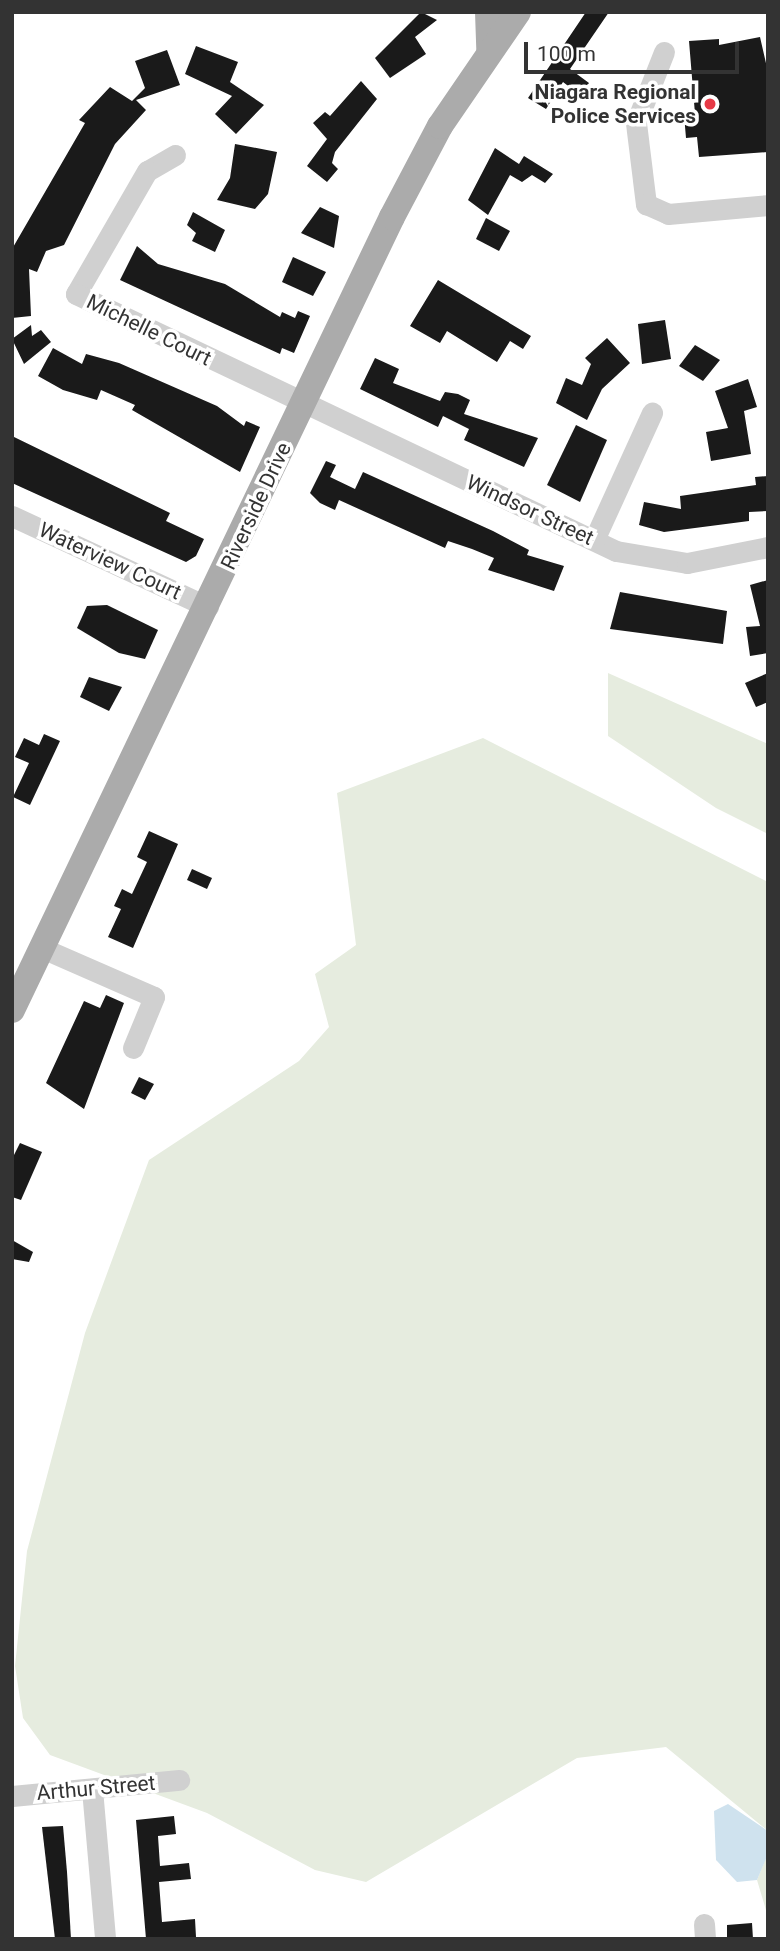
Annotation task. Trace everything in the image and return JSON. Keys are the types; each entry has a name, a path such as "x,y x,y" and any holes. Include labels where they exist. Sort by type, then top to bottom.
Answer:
{"main road":[{"path":"488,12 489,49"},
{"name":"Riverside Drive","path":"12,1010 208,607 392,217 489,49 518,12"}],"street":[{"path":"664,52 636,123 646,204 668,214 768,205"},
{"name":"Michelle Court","path":"175,155 147,171 76,294 305,404"},
{"name":"Windsor Street","path":"305,404 594,540 663,562 768,547"},
{"path":"594,540 652,413"},
{"name":"Waterview Court","path":"12,516 208,607"},
{"path":"42,948 154,997 133,1048"},
{"name":"Arthur Street","path":"12,1796 179,1780"},
{"path":"92,1789 105,1939"}],"shaded area":[{"path":"608,673 768,744 768,834 716,808 608,736"},
{"path":"483,738 768,882 768,1831 666,1747 577,1758 366,1882 315,1870 207,1813 50,1755 23,1718 15,1666 27,1551 85,1333 149,1160 299,1061 329,1027 315,974 356,945 337,793"},
{"path":"768,1853 768,1917 757,1880"}],"water":[{"path":"728,1804 768,1831 768,1854 757,1880 737,1882 716,1860 714,1811"}],"building":[{"path":"421,12 437,20 415,37 426,54 390,78 375,58"},
{"path":"586,12 609,12 570,69 589,83 580,95 563,82 546,109 528,98"},
{"name":"Niagara Regional Police Services","path":"760,37 768,72 768,152 699,157 697,137 686,138 684,115 695,114 689,41 719,39 719,45"},
{"path":"196,46 238,62 230,82 264,105 236,134 215,114 232,96 185,74"},
{"path":"167,50 180,85 136,100 146,110 115,144 64,245 46,251 37,272 29,269 31,316 12,318 12,249 85,123 79,120 110,87 132,101 145,88 135,61"},
{"path":"361,81 377,99 335,152 332,163 338,169 327,182 307,166 327,139 313,123 325,112 330,116"},
{"path":"235,144 277,152 268,194 255,209 217,200 230,178"},
{"path":"495,148 519,164 524,156 553,174 545,183 532,175 522,182 510,175 488,215 468,200"},
{"path":"320,207 339,216 334,248 301,233"},
{"path":"193,212 225,230 215,252 192,241 196,233 187,225"},
{"path":"486,218 510,231 499,251 476,239"},
{"path":"137,246 158,264 225,284 280,317 282,312 295,318 298,311 310,316 294,353 282,348 280,354 120,280"},
{"path":"293,257 326,272 313,296 282,282"},
{"path":"438,280 531,336 523,349 510,341 497,362 447,331 440,343 410,326"},
{"path":"665,320 671,359 642,364 638,324"},
{"path":"31,325 32,336 41,330 51,342 24,364 12,339"},
{"path":"607,338 630,363 602,389 587,420 556,403 566,378 582,385 591,364 585,358"},
{"path":"695,345 720,360 703,381 679,366"},
{"path":"53,348 82,364 86,354 119,363 217,406 244,426 246,421 260,427 240,472 132,410 135,405 101,390 97,400 63,390 38,376"},
{"path":"375,358 399,369 393,383 440,401 445,392 458,394 470,400 464,414 538,438 524,467 464,440 469,429 443,416 438,427 360,389"},
{"path":"748,379 757,407 744,411 751,454 711,461 706,432 728,428 715,391"},
{"path":"576,425 607,440 580,502 547,485"},
{"path":"12,436 170,513 166,521 204,539 196,556 186,562 12,483"},
{"path":"326,461 336,465 330,477 355,489 363,472 493,531 529,550 527,555 564,566 554,591 488,570 494,558 472,549 448,541 445,548 339,500 335,510 320,503 310,493"},
{"path":"768,476 768,511 749,512 749,521 664,532 639,525 644,502 681,509 680,496 756,485 755,477"},
{"path":"768,580 768,653 750,656 746,627 760,626 750,585"},
{"path":"620,592 727,611 723,644 610,629"},
{"path":"107,605 158,630 145,659 119,653 77,628 87,606"},
{"path":"768,673 768,702 756,707 745,683"},
{"path":"89,677 122,687 109,711 80,697"},
{"path":"44,734 60,741 30,805 13,797 29,763 15,757 24,738 39,745"},
{"path":"149,831 178,844 133,948 108,937 121,909 114,906 122,889 132,894 147,862 137,857"},
{"path":"192,869 212,878 207,889 187,880"},
{"path":"106,995 124,1003 84,1109 46,1083 84,1001 100,1008"},
{"path":"139,1077 154,1084 145,1100 131,1093"},
{"path":"20,1143 42,1152 21,1200 12,1197 12,1159"},
{"path":"12,1240 33,1252 29,1262 12,1259"},
{"path":"174,1816 176,1834 158,1836 160,1866 189,1863 191,1879 159,1882 162,1922 195,1919 196,1937 146,1939 136,1820"},
{"path":"63,1826 71,1939 55,1939 42,1827"},
{"path":"752,1923 753,1939 727,1939 727,1925"}],"place":[{"name":"Niagara Regional Police Services","path":"710,104"}]}
